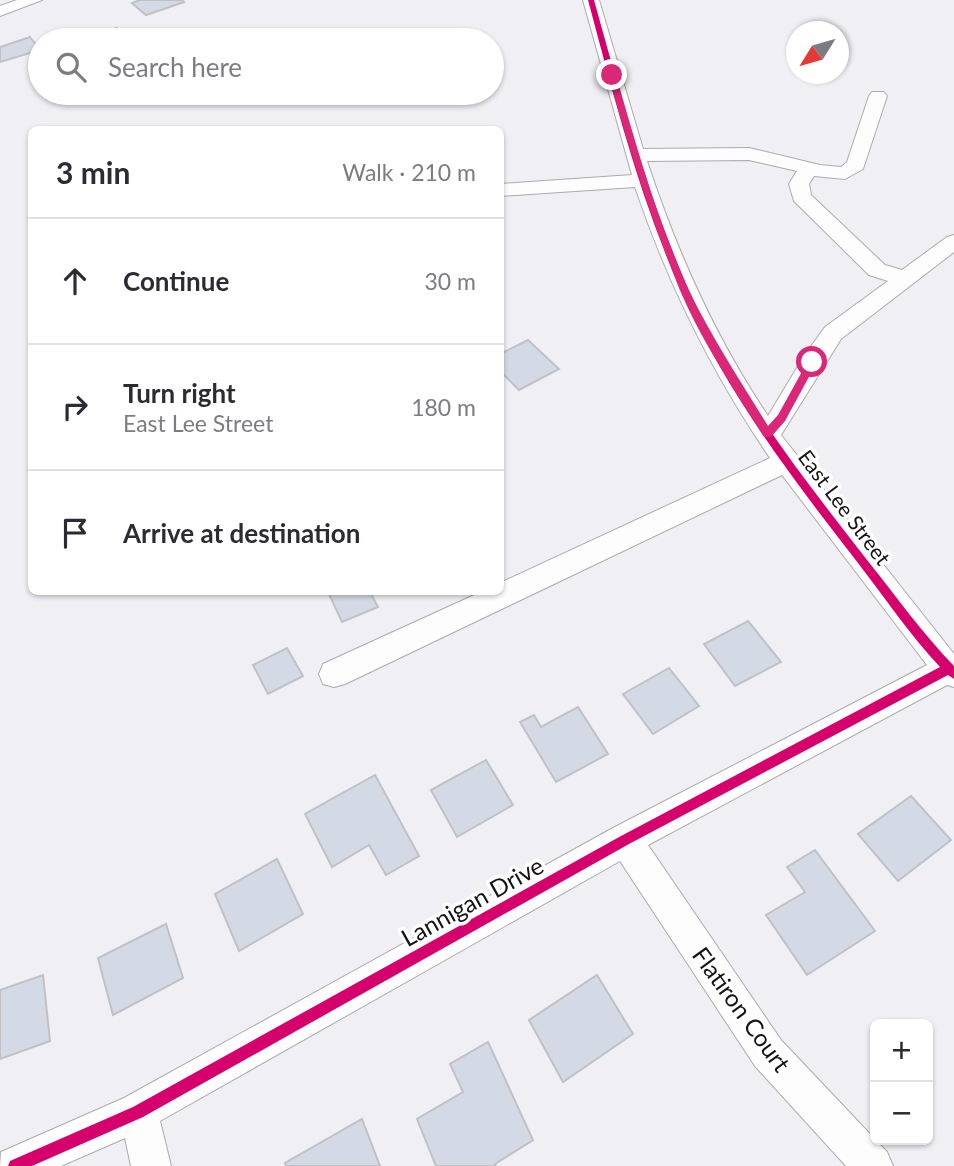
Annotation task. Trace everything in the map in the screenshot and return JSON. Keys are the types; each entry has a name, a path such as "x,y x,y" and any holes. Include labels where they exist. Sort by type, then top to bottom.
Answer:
{"street":[{"path":"0,11 34,0"},
{"name":"East Lee Street","path":"591,0 643,180 689,299 709,339 785,461 951,671"},
{"path":"635,155 749,154 809,169 845,173 856,165 878,96"},
{"path":"809,169 799,184 801,197 877,270 907,279"},
{"path":"504,190 643,180"},
{"path":"768,434 782,418 812,362 833,333 954,242"},
{"path":"504,594 785,461"},
{"path":"334,674 501,595"},
{"name":"Lannigan Drive","path":"15,1166 138,1112 625,840 951,671"},
{"name":"Flatiron Court","path":"625,840 768,1053 873,1166"},
{"path":"138,1112 151,1166"}],"building":[{"path":"140,0 184,2 146,15 132,3"},
{"path":"28,38 28,54 0,62 0,47"},
{"path":"528,340 559,369 519,390 504,375 504,352"},
{"path":"329,595 372,595 378,607 342,622"},
{"path":"748,621 781,662 735,686 704,644"},
{"path":"287,648 303,676 268,694 253,665"},
{"path":"669,668 699,706 653,734 623,694"},
{"path":"578,707 608,754 556,782 520,722 534,715 541,727"},
{"path":"486,760 513,805 457,837 431,790"},
{"path":"375,775 419,856 386,875 369,845 332,867 305,814"},
{"path":"911,796 951,840 898,881 858,834"},
{"path":"815,850 875,931 807,975 766,915 805,892 787,867"},
{"path":"277,859 303,914 239,951 215,894"},
{"path":"166,924 183,978 113,1015 98,958"},
{"path":"43,975 50,1041 0,1059 0,990"},
{"path":"597,975 633,1034 563,1082 529,1020"},
{"path":"488,1042 533,1140 495,1164 496,1166 436,1166 417,1119 463,1092 450,1064"},
{"path":"362,1119 380,1166 286,1166 285,1163"}],"cycle path":[{"path":"591,0 621,109 656,217 684,288 721,361 742,397 813,498 930,648 954,674"},
{"path":"15,1166 138,1112 625,840 948,669"}],"route":[{"path":"612,75 636,160 684,289 709,339 768,434 782,418 812,362"}]}
